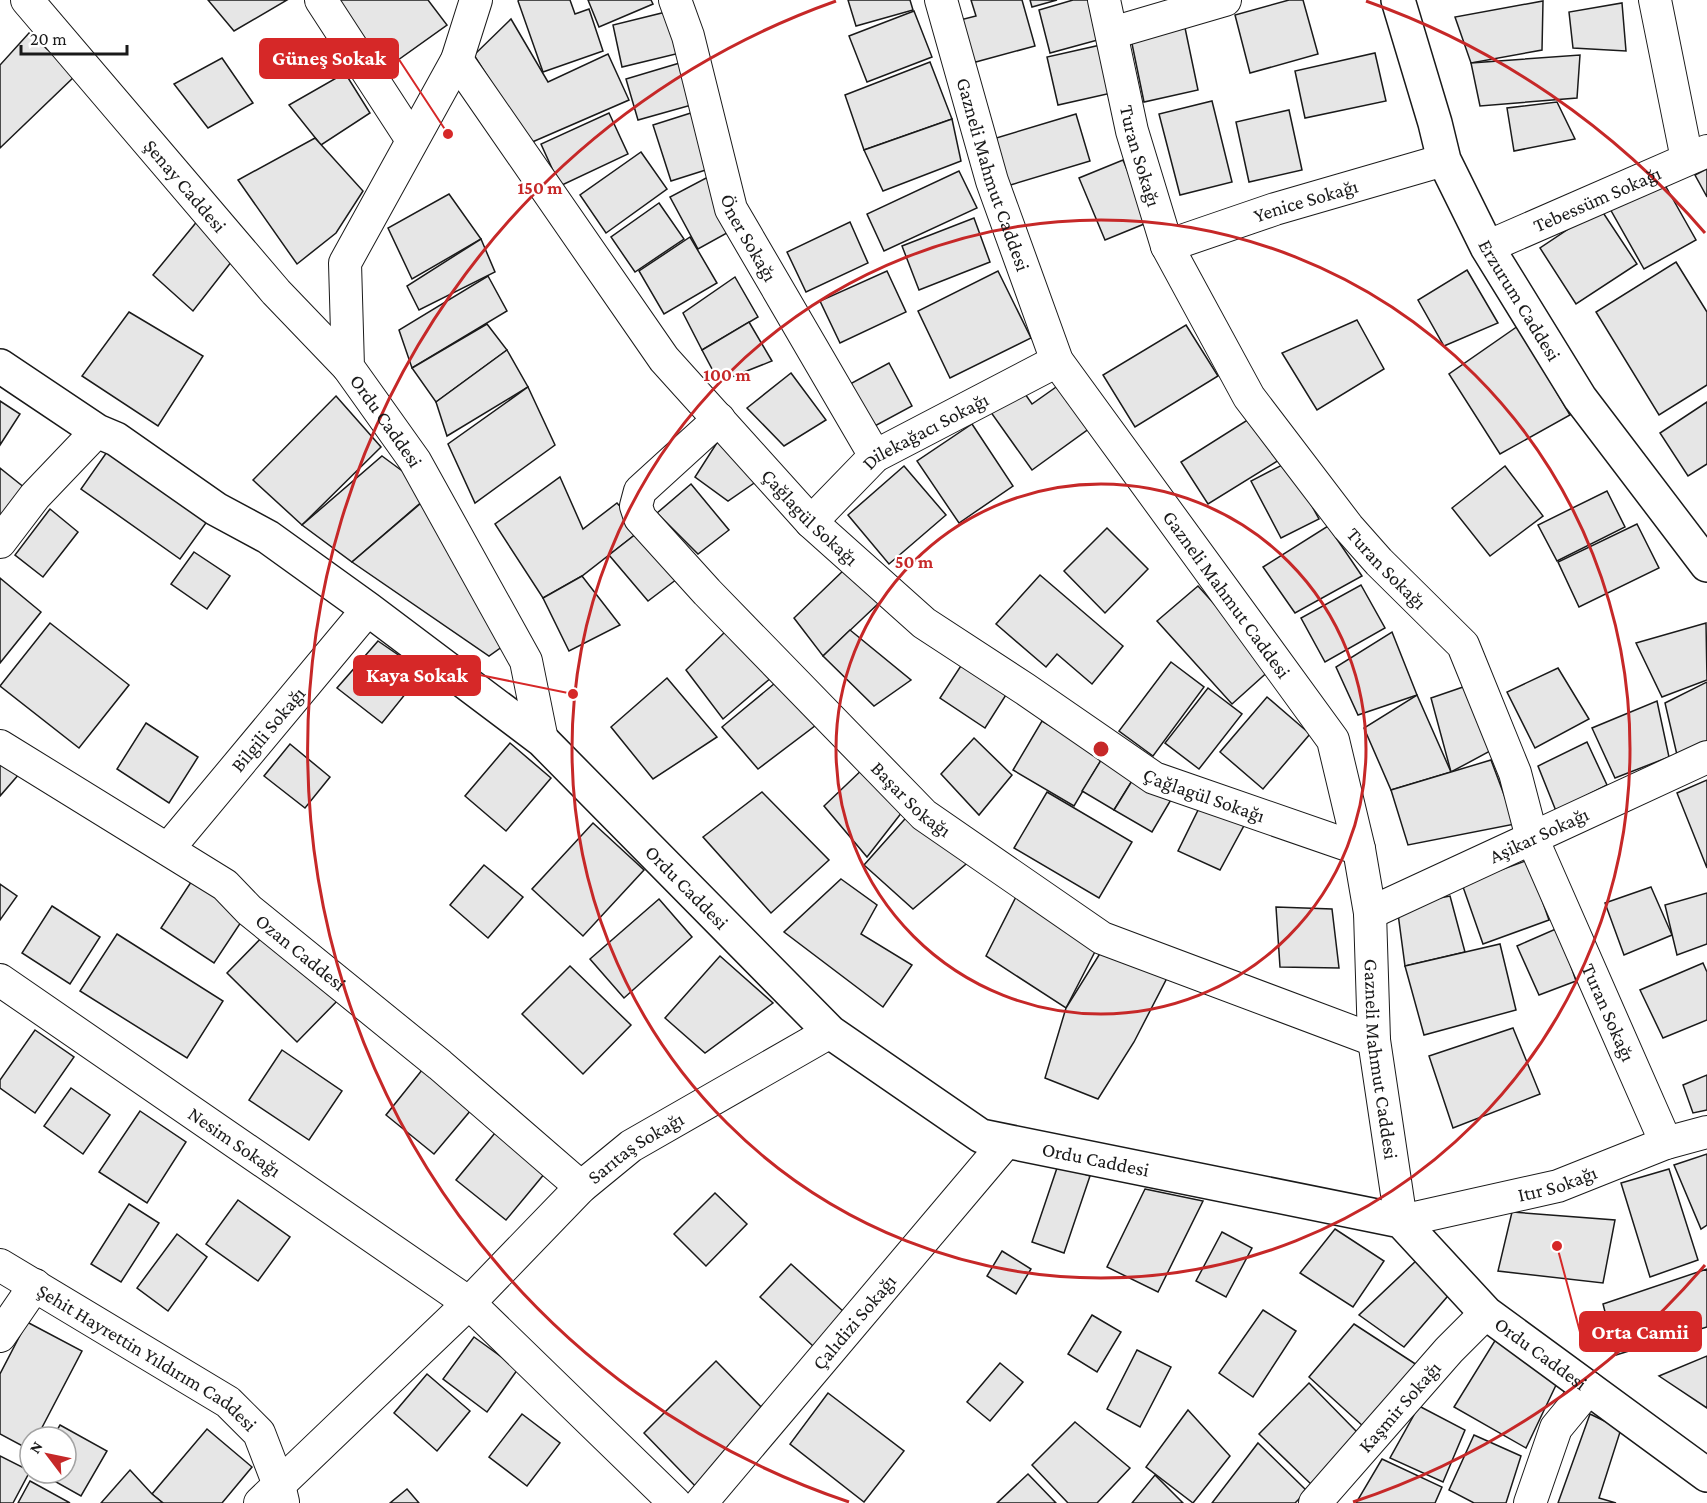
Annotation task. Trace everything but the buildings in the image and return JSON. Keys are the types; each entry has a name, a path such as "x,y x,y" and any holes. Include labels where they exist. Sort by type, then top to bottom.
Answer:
{"street":[{"name":"Şenay Caddesi","path":"27,0 276,292 348,367"},
{"path":"321,0 412,140"},
{"name":"Ordu Caddesi","path":"476,0 457,60 345,263 348,367 414,461 526,661 542,740"},
{"name":"Öner Sokağı","path":"675,0 688,36 730,209 875,456"},
{"name":"Gazneli Mahmut Caddesi","path":"941,0 992,181 1057,361 1333,740 1359,849 1370,913 1374,1040 1401,1221"},
{"name":"Turan Sokağı","path":"1104,0 1132,131 1167,246 1249,397 1348,526 1379,562 1463,645 1515,773 1532,838 1666,1143"},
{"path":"1112,33 1225,0"},
{"name":"Erzurum Caddesi","path":"1398,0 1444,160 1487,247 1580,398 1707,565"},
{"path":"1655,0 1697,155"},
{"name":"Çağlagül Sokağı","path":"457,60 664,359 810,522 924,623 1154,778 1359,849"},
{"name":"Tebessüm Sokağı","path":"1487,247 1697,155"},
{"name":"Yenice Sokağı","path":"1167,246 1275,208 1444,160"},
{"name":"Dilekağacı Sokağı","path":"810,522 875,456 1057,361"},
{"name":"Ordu Caddesi","path":"0,366 97,431 116,439 216,509 268,537 542,740 830,1032 981,1136 1401,1221 1486,1313 1707,1475"},
{"name":"Başar Sokağı","path":"719,419 640,491 636,506 640,518 706,592 924,815 1102,938 1374,1040"},
{"path":"0,542 35,496 97,431"},
{"name":"Bilgili Sokağı","path":"168,849 368,609"},
{"name":"Ozan Caddesi","path":"0,746 225,885 249,910 440,1065 581,1188"},
{"name":"Aşikar Sokağı","path":"1370,913 1707,757"},
{"name":"Nesim Sokağı","path":"0,980 469,1303"},
{"name":"Sarıtaş Sokağı","path":"274,1497 581,1188 631,1146 830,1032"},
{"name":"Itır Sokağı","path":"1401,1221 1558,1186 1666,1143 1707,1132"},
{"name":"Çalıdizi Sokağı","path":"701,1503 1006,1142"},
{"name":"Şehit Hayrettin Yıldırım Caddesi","path":"0,1264 228,1402 259,1433 274,1497"},
{"path":"0,1336 35,1285"},
{"path":"469,1303 675,1503"},
{"name":"Kaşmir Sokağı","path":"1315,1503 1449,1350 1486,1313"},
{"path":"1530,1503 1556,1428 1589,1388"}],"place":[{"name":"Güneş Sokak","path":"448,134"},
{"name":"Kaya Sokak","path":"573,694"},
{"name":"Orta Camii","path":"1557,1246"}]}
